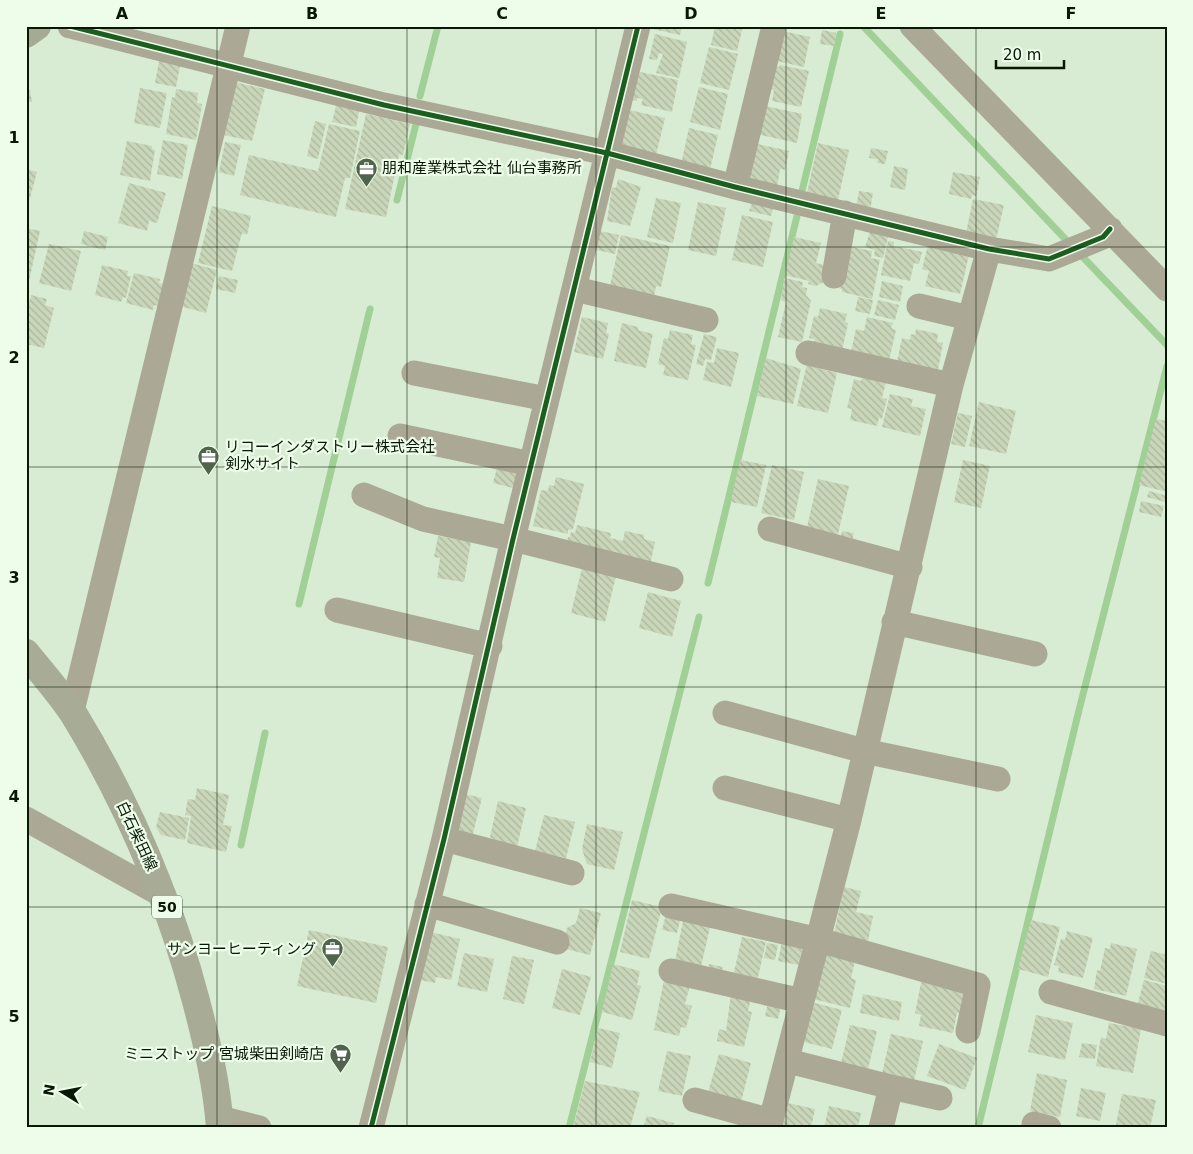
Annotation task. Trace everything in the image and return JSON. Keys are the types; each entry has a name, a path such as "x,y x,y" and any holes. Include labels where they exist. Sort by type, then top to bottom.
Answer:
{"highway":[{"path":"26,34 37,26"}],"main road":[{"name":"白石柴田線","path":"26,653 72,711 141,841 164,896 189,976 210,1056 220,1123"}],"street":[{"path":"70,26 384,105 606,153 735,187 845,212 989,249 1049,259 1064,254 1107,233"},
{"path":"72,711 238,26"},
{"path":"372,1128 444,839 490,646 513,539 638,26"},
{"path":"735,187 774,26"},
{"path":"912,26 1107,233 1167,289"},
{"path":"834,276 845,212"},
{"path":"695,1100 770,1124 788,1061 849,820 894,622 910,567 951,385 989,249"},
{"path":"575,289 706,320"},
{"path":"918,306 969,318"},
{"path":"808,353 951,385"},
{"path":"414,373 547,399"},
{"path":"400,436 531,464"},
{"path":"364,495 423,519 513,539 671,579"},
{"path":"770,529 910,567"},
{"path":"337,610 490,646"},
{"path":"894,622 1035,654"},
{"path":"725,714 864,751 998,779"},
{"path":"725,788 849,820"},
{"path":"26,819 164,896"},
{"path":"444,839 572,873"},
{"path":"427,904 557,942"},
{"path":"671,906 819,940 978,985 968,1031"},
{"path":"671,971 802,1001"},
{"path":"1051,992 1167,1024"},
{"path":"788,1061 940,1098"},
{"path":"881,1128 891,1087"},
{"path":"220,1123 260,1128"}],"building":[{"path":"649,26 682,26 680,35 648,28"},
{"path":"715,26 743,26 737,51 711,45"},
{"path":"778,30 810,37 804,67 772,60"},
{"path":"822,30 836,33 834,46 820,44"},
{"path":"655,34 687,42 679,78 656,73 663,54 659,53 657,60 649,59"},
{"path":"709,47 738,54 729,90 700,83"},
{"path":"160,56 181,61 176,87 155,83"},
{"path":"780,65 809,71 801,107 772,101 774,90 768,88 772,66 779,67"},
{"path":"640,72 678,80 672,112 641,105 643,99 637,98 637,101 627,99"},
{"path":"230,81 265,89 252,141 219,134"},
{"path":"699,87 728,94 720,130 690,122"},
{"path":"140,88 167,93 160,128 134,123"},
{"path":"176,89 198,93 197,103 202,104 196,140 166,134 172,97 175,98"},
{"path":"26,90 30,90 32,102 26,102"},
{"path":"337,102 360,107 356,127 332,122"},
{"path":"761,105 802,114 797,143 756,134"},
{"path":"625,109 665,118 656,155 617,147"},
{"path":"366,114 410,124 403,155 399,154 386,217 345,209"},
{"path":"315,121 326,124 318,159 307,156"},
{"path":"329,124 360,131 350,178 345,178 336,217 240,195 249,155 318,171"},
{"path":"689,128 718,135 710,170 681,164"},
{"path":"163,140 188,145 182,179 157,174"},
{"path":"127,141 152,146 152,149 155,150 150,181 120,175"},
{"path":"225,142 241,145 234,176 219,172"},
{"path":"753,143 789,151 785,170 780,169 777,187 743,180"},
{"path":"818,143 849,150 838,200 807,193"},
{"path":"871,148 888,151 885,164 877,163 878,159 869,158"},
{"path":"894,166 908,169 905,190 890,187"},
{"path":"26,169 37,172 27,209 26,209"},
{"path":"953,172 980,177 976,196 972,195 971,199 949,194"},
{"path":"618,179 641,187 630,226 607,221 612,187 616,188"},
{"path":"129,183 166,193 157,223 149,221 147,231 118,223"},
{"path":"859,191 873,193 870,211 856,208"},
{"path":"656,198 681,203 673,243 647,237"},
{"path":"973,199 1004,205 996,240 966,233"},
{"path":"698,202 726,208 716,256 688,250"},
{"path":"752,203 773,208 771,216 749,211"},
{"path":"212,206 251,216 247,235 242,233 232,271 198,263"},
{"path":"742,215 773,222 763,267 732,260"},
{"path":"26,228 40,231 29,281 26,280"},
{"path":"84,231 108,237 105,250 81,244"},
{"path":"600,231 619,235 615,254 596,250"},
{"path":"870,232 888,237 883,258 874,256 875,250 865,247"},
{"path":"621,235 670,246 661,287 656,286 654,296 610,286"},
{"path":"794,237 821,243 816,263 827,266 824,282 816,286 808,284 809,281 785,275"},
{"path":"888,241 894,242 894,246 922,252 919,264 914,263 910,281 881,275"},
{"path":"49,244 81,251 71,291 39,283"},
{"path":"928,245 969,255 960,294 925,286 929,271 922,269"},
{"path":"852,247 872,251 871,258 880,260 872,299 842,292 842,289 835,287"},
{"path":"187,262 217,270 206,313 176,305"},
{"path":"102,265 128,271 127,276 131,276 126,298 123,297 121,302 95,295"},
{"path":"134,273 160,279 159,283 163,284 158,306 154,305 153,310 126,303"},
{"path":"219,276 238,280 235,293 216,289"},
{"path":"784,278 803,282 802,287 807,288 806,295 811,301 802,342 778,337 786,302 781,300"},
{"path":"882,281 903,286 900,302 879,297"},
{"path":"31,295 47,299 45,305 54,308 44,348 26,344 26,302 29,303"},
{"path":"858,297 873,300 870,314 855,311"},
{"path":"878,300 899,305 895,320 874,315"},
{"path":"820,308 847,314 845,322 848,323 842,351 813,344 815,339 809,338 814,316 818,317"},
{"path":"582,317 608,323 606,333 609,334 603,359 574,352"},
{"path":"867,317 893,323 891,328 896,330 888,365 850,356 856,329 864,331"},
{"path":"622,323 638,327 638,330 653,334 646,368 614,361"},
{"path":"916,329 938,334 937,342 943,343 937,375 896,366 902,338 910,340 911,334 915,335"},
{"path":"670,330 693,335 691,344 696,345 688,380 663,375 665,366 658,364 664,338 668,339"},
{"path":"704,334 717,337 711,360 705,359 703,366 696,364"},
{"path":"717,348 739,353 731,387 703,380 707,362 714,363"},
{"path":"766,358 801,369 793,404 757,396"},
{"path":"808,359 817,368 837,373 828,413 797,406"},
{"path":"863,376 886,382 882,398 887,399 882,419 879,418 877,426 850,420 852,409 847,408 854,379 861,381"},
{"path":"890,394 913,399 911,406 926,409 920,436 882,427"},
{"path":"979,402 1016,411 1006,454 969,446"},
{"path":"958,413 972,416 965,447 951,444"},
{"path":"1156,419 1167,421 1167,492 1139,485"},
{"path":"740,460 766,465 757,507 731,502"},
{"path":"963,460 990,466 981,508 954,502"},
{"path":"498,464 522,470 517,489 493,483"},
{"path":"772,465 804,472 794,520 761,513"},
{"path":"556,477 584,484 573,529 568,530 568,534 533,526 541,490 548,491 549,485 554,486"},
{"path":"818,479 849,486 836,543 805,536"},
{"path":"1149,491 1167,496 1165,502 1147,497"},
{"path":"1141,501 1164,506 1161,517 1139,512"},
{"path":"577,525 611,533 610,538 623,541 625,531 644,535 644,539 655,542 650,565 566,546 568,537 570,537 571,532 575,533"},
{"path":"842,531 854,533 851,545 839,543"},
{"path":"438,536 471,542 464,582 437,578 440,558 434,557"},
{"path":"582,568 616,576 605,622 571,613"},
{"path":"648,592 681,601 672,637 639,628"},
{"path":"197,788 229,795 223,825 232,826 226,852 187,843 191,816 185,815 188,799 195,800"},
{"path":"460,793 482,798 471,841 449,835"},
{"path":"498,801 526,808 516,851 490,837"},
{"path":"160,812 189,818 185,840 161,835 156,827"},
{"path":"544,815 575,822 566,858 535,851"},
{"path":"587,824 623,832 614,870 587,864 582,849"},
{"path":"844,887 861,891 856,912 873,916 868,941 834,934"},
{"path":"632,900 662,907 649,959 620,952"},
{"path":"580,908 601,913 590,955 562,948 567,928 576,923"},
{"path":"666,914 681,917 677,933 662,930"},
{"path":"1031,920 1060,927 1048,977 1018,969"},
{"path":"683,921 710,927 700,971 674,966"},
{"path":"309,930 388,947 376,1003 297,986"},
{"path":"426,931 460,939 451,980 436,977 435,983 415,979"},
{"path":"1067,931 1093,938 1083,978 1058,972 1059,966 1054,965 1061,939 1065,940"},
{"path":"742,937 766,942 756,986 732,981"},
{"path":"782,941 803,945 799,965 778,961"},
{"path":"767,943 778,945 775,960 764,958"},
{"path":"1111,943 1137,949 1126,996 1094,989 1097,970 1100,971 1105,948 1110,949"},
{"path":"1151,951 1167,955 1167,984 1144,978"},
{"path":"464,953 494,959 487,992 457,986"},
{"path":"823,954 855,961 851,978 856,980 850,1008 813,999"},
{"path":"512,956 534,960 524,1004 503,999"},
{"path":"613,964 640,971 637,985 641,986 632,1020 602,1012"},
{"path":"709,964 723,967 720,977 707,974"},
{"path":"562,969 591,977 580,1015 552,1008"},
{"path":"922,978 970,987 961,1014 957,1013 953,1033 919,1026 921,1015 915,1013"},
{"path":"664,980 690,986 685,1004 692,1006 686,1028 681,1027 679,1036 654,1030"},
{"path":"1144,980 1167,986 1167,1014 1137,1007"},
{"path":"731,994 751,998 748,1011 752,1012 744,1047 717,1041 719,1029 726,1031"},
{"path":"863,994 902,1002 899,1021 860,1013"},
{"path":"811,1002 842,1010 832,1049 800,1041"},
{"path":"768,1003 781,1006 778,1019 765,1016"},
{"path":"1036,1015 1073,1023 1065,1060 1028,1052"},
{"path":"1109,1023 1141,1029 1133,1073 1096,1066 1101,1037 1106,1039"},
{"path":"850,1025 877,1031 868,1069 841,1063"},
{"path":"598,1028 620,1033 612,1068 590,1062"},
{"path":"891,1034 923,1041 913,1085 881,1078"},
{"path":"1082,1043 1097,1045 1095,1059 1079,1057"},
{"path":"939,1044 977,1058 965,1090 927,1076"},
{"path":"667,1051 691,1056 682,1096 658,1091"},
{"path":"719,1054 751,1063 740,1106 707,1096"},
{"path":"1037,1073 1067,1080 1060,1117 1030,1111"},
{"path":"585,1081 640,1092 630,1128 573,1128"},
{"path":"1081,1088 1106,1093 1100,1121 1076,1116"},
{"path":"1122,1094 1156,1100 1150,1128 1116,1125"},
{"path":"783,1102 815,1109 811,1128 777,1128"},
{"path":"829,1106 861,1113 858,1128 824,1128"},
{"path":"647,1116 674,1123 672,1128 643,1128"}],"waterway":[{"path":"420,96 438,26"},
{"path":"863,26 1071,245"},
{"path":"802,191 840,34"},
{"path":"397,200 416,124"},
{"path":"708,583 797,216"},
{"path":"1079,253 1167,345"},
{"path":"299,604 370,309"},
{"path":"978,1128 1079,710 1167,366"},
{"path":"569,1128 699,617"},
{"path":"241,845 265,733"}],"cycle path":[{"path":"70,26 384,105 607,153 735,187 989,249 1049,259 1103,237 1110,229"},
{"path":"371,1128 444,839 513,539 638,26"}],"place":[{"name":"朋和産業株式会社 仙台事務所","path":"366,187"},
{"name":"リコーインダストリー株式会社 剣水サイト","path":"209,475"},
{"name":"サンヨーヒーティング","path":"332,968"},
{"name":"ミニストップ 宮城柴田剣崎店","path":"340,1073"}]}
